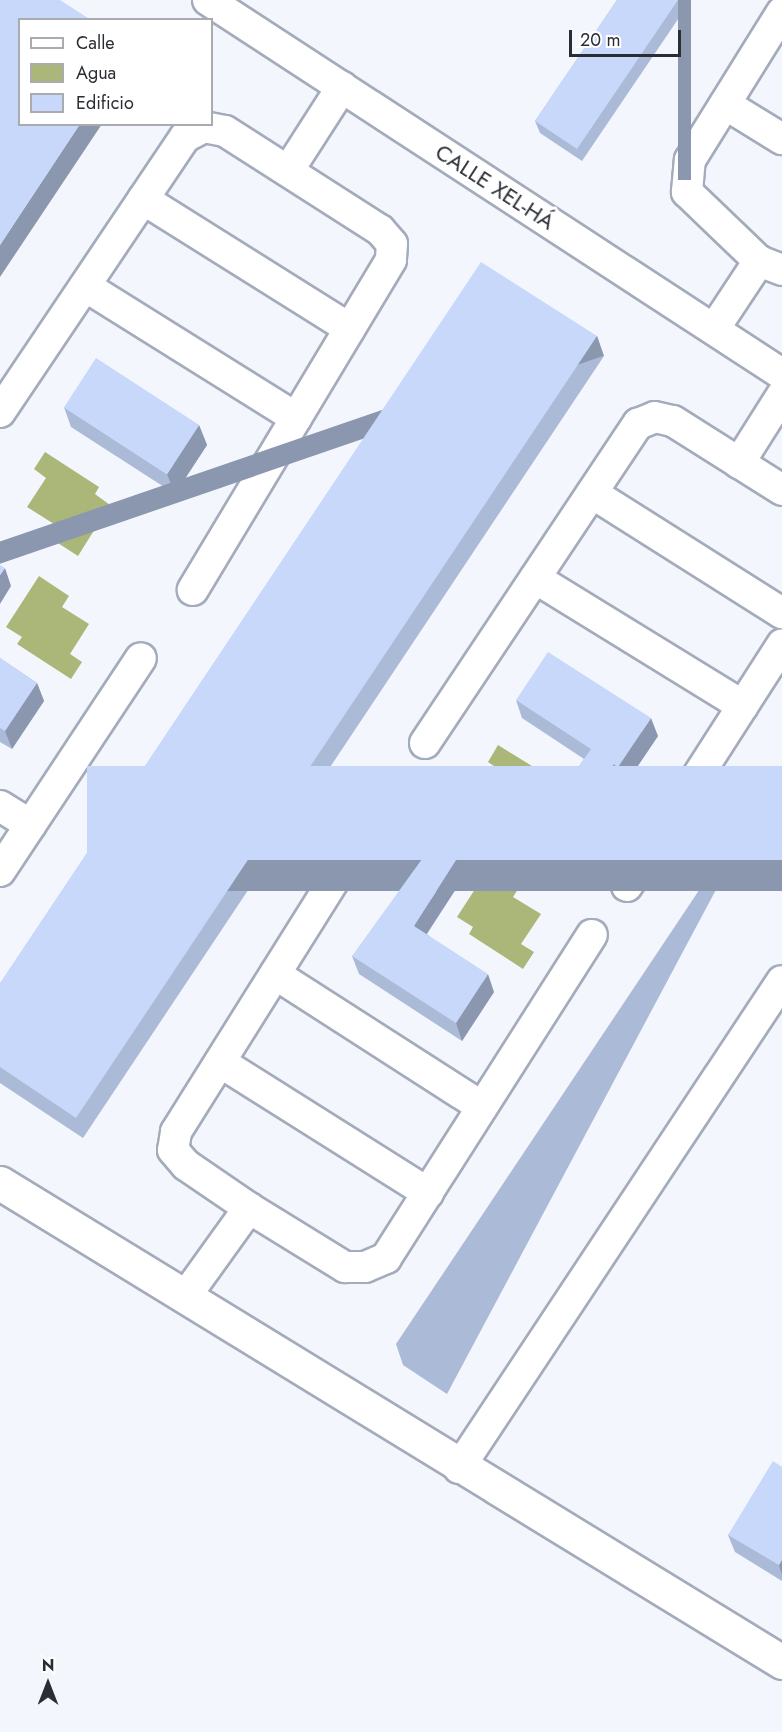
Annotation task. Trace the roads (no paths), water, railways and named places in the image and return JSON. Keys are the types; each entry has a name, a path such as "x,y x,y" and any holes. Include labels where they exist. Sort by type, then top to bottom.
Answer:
{"main road":[{"path":"0,1183 459,1468 782,1662"}],"street":[{"name":"CALLE XEL-HÁ","path":"208,0 782,374"},
{"path":"714,329 770,266 687,192 690,160 778,27"},
{"path":"288,171 342,87"},
{"path":"725,104 782,140"},
{"path":"0,412 184,137 204,127 225,131 380,230 392,244 391,260 193,590"},
{"path":"143,199 350,329"},
{"path":"85,286 296,418"},
{"path":"739,463 782,395"},
{"path":"425,743 638,423 655,417 673,421 782,490"},
{"path":"592,493 782,613"},
{"path":"535,578 743,706"},
{"path":"627,886 782,645"},
{"path":"0,871 141,658"},
{"path":"386,796 176,1132 173,1150 249,1208 345,1268 365,1268 386,1258 592,935"},
{"path":"0,806 31,825"},
{"path":"275,974 482,1107"},
{"path":"459,1468 782,981"},
{"path":"219,1062 428,1192"},
{"path":"185,1297 249,1208"}],"water":[{"path":"45,452 99,487 95,494 110,505 78,556 47,536 54,524 27,507 46,478 34,469"},
{"path":"39,576 69,596 62,607 89,624 70,654 82,662 71,679 17,644 22,637 6,627"},
{"path":"498,745 553,779 549,787 564,797 532,848 501,828 508,817 481,800 500,770 488,762"},
{"path":"490,866 520,886 513,897 541,914 521,944 534,952 523,969 469,934 473,927 457,917"}]}
